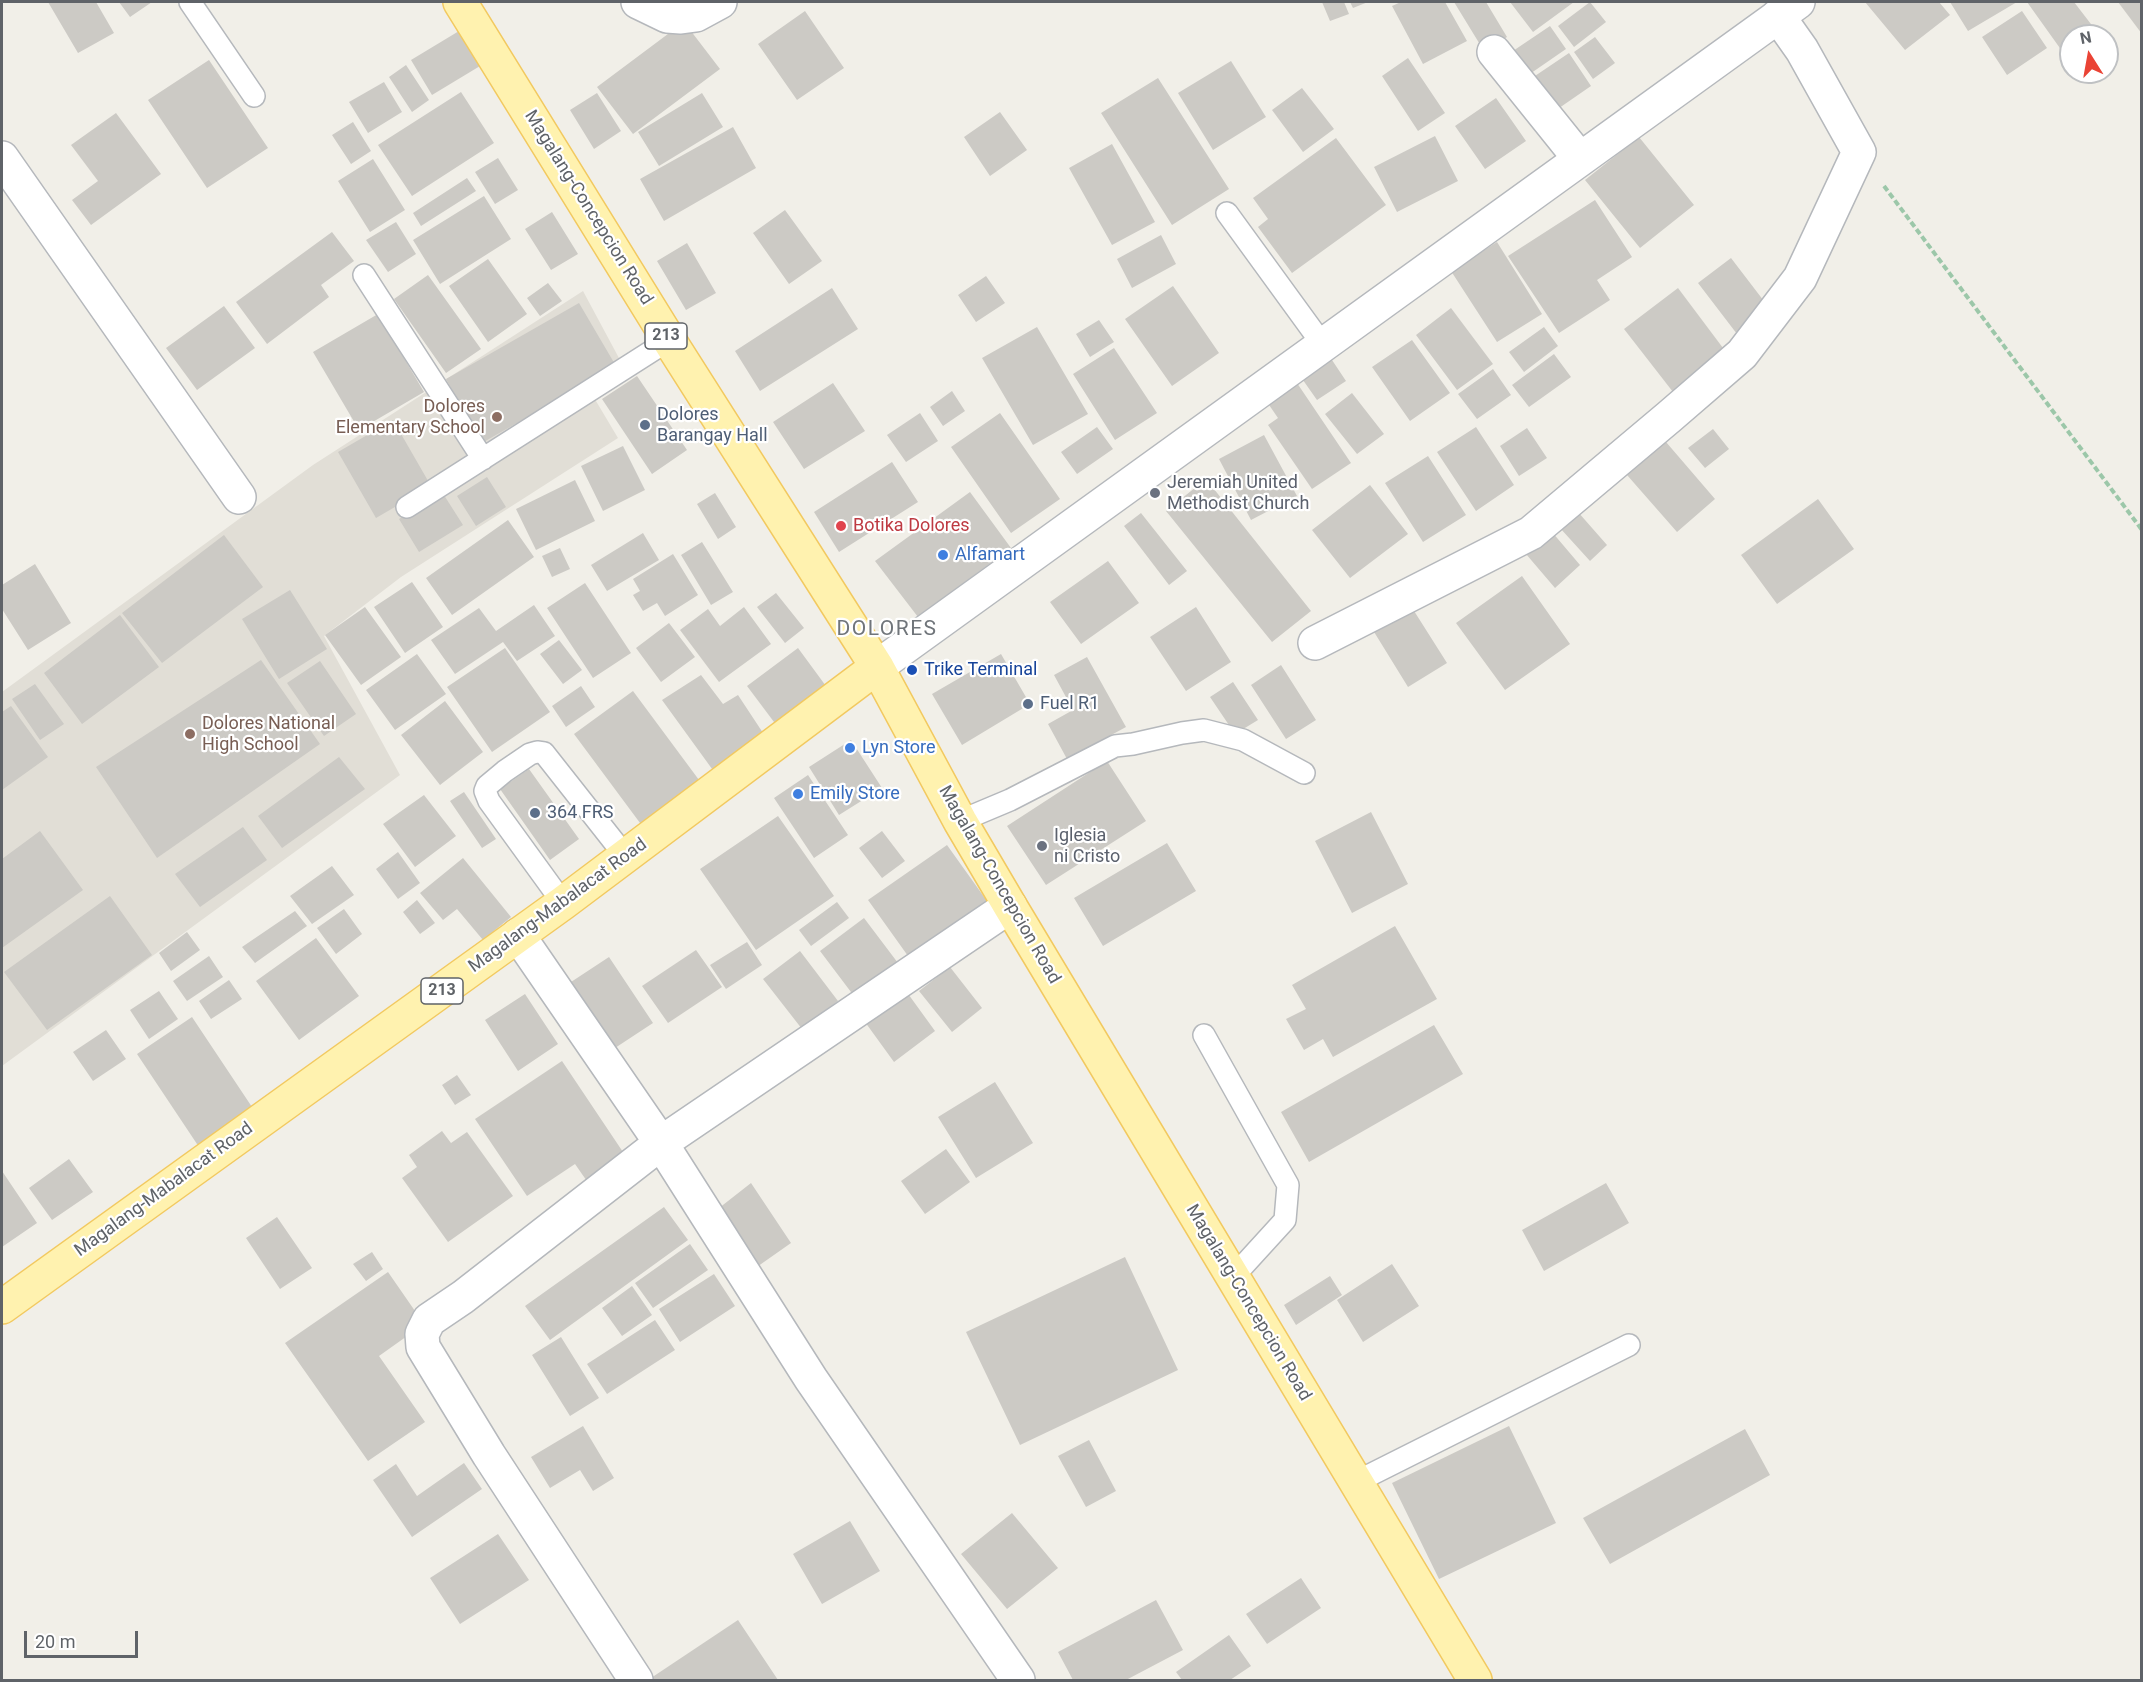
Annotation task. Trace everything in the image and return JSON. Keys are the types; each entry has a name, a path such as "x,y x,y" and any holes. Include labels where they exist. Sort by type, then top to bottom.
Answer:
{"main road":[{"name":"Magalang-Concepcion Road","path":"469,5 669,340 877,668 1010,906 1475,1680"},
{"name":"Magalang-Mabalacat Road","path":"2,1307 626,857 877,668"}],"street":[{"path":"638,2 667,16 681,17 696,15 720,2"},
{"path":"877,668 1788,9 1802,50 1859,152 1800,278 1742,354 1531,533 1315,643"},
{"path":"1494,52 1581,159"},
{"path":"2,158 239,497"},
{"path":"636,1680 489,1455 423,1347 422,1334 429,1320 463,1297 661,1143 1010,906"},
{"path":"518,935 661,1143 811,1379 1018,1680"}],"lane":[{"path":"190,2 254,96"},
{"path":"1227,213 1323,345"},
{"path":"364,275 483,459"},
{"path":"407,507 669,340"},
{"path":"960,820 1010,800 1115,746 1182,733 1204,730 1244,741 1304,773"},
{"path":"563,903 489,801 485,791 487,786 505,771 530,754 544,753 626,857"},
{"path":"1204,1035 1288,1185 1285,1220 1233,1277"},
{"path":"1356,1482 1629,1345"}],"path":[{"path":"1859,152 2142,530"}],"shaded area":[{"name":"Dolores National High School","path":"583,291 627,373 593,396 618,438 401,577 324,636 400,775 2,1066 2,692 313,465"}],"building":[{"path":"48,2 96,2 114,33 78,53"},
{"path":"119,2 152,2 130,17"},
{"path":"1322,2 1344,2 1349,14 1330,21"},
{"path":"1350,2 1368,2 1353,8"},
{"path":"1401,2 1445,2 1467,41 1423,64 1392,6"},
{"path":"1454,2 1486,2 1507,37 1484,51"},
{"path":"1510,2 1574,2 1533,32"},
{"path":"1590,2 1606,22 1574,47 1558,26"},
{"path":"1865,2 1939,2 1950,15 1905,50"},
{"path":"1950,2 2017,2 1968,31"},
{"path":"2027,2 2074,2 2091,24 2059,24 2059,47"},
{"path":"2118,2 2142,2 2142,34"},
{"path":"805,11 844,68 797,100 758,44"},
{"path":"2022,11 2047,48 2007,75 1982,37"},
{"path":"684,22 720,69 633,134 597,87"},
{"path":"1550,26 1566,49 1524,78 1507,55"},
{"path":"464,28 485,63 432,95 411,60"},
{"path":"1595,37 1615,63 1593,79 1574,52"},
{"path":"1569,53 1591,86 1549,115 1526,82"},
{"path":"1408,58 1445,113 1418,131 1382,76"},
{"path":"209,60 268,148 207,188 148,100"},
{"path":"1231,61 1266,117 1213,150 1178,93"},
{"path":"406,65 429,100 412,112 389,77"},
{"path":"1158,78 1229,189 1172,225 1101,113"},
{"path":"384,82 402,112 368,133 349,102"},
{"path":"1302,88 1334,129 1303,152 1272,110"},
{"path":"461,92 494,143 412,196 378,145"},
{"path":"597,93 621,131 594,149 570,110"},
{"path":"702,93 723,127 659,166 638,132"},
{"path":"1496,98 1526,141 1485,169 1455,126"},
{"path":"1000,112 1027,150 990,176 964,137"},
{"path":"116,113 161,174 91,225 72,200 98,181 71,145"},
{"path":"353,122 371,151 351,164 332,135"},
{"path":"733,127 756,168 664,221 640,179"},
{"path":"1435,136 1458,181 1397,212 1374,167"},
{"path":"1639,137 1694,205 1640,248 1585,180"},
{"path":"1336,138 1386,205 1292,273 1258,227 1268,219 1253,198"},
{"path":"1112,144 1155,222 1112,245 1069,168"},
{"path":"498,158 518,190 495,204 475,172"},
{"path":"373,159 405,210 370,232 338,181"},
{"path":"467,178 476,191 421,226 413,213"},
{"path":"484,196 511,239 440,284 413,240"},
{"path":"1595,200 1632,257 1597,280 1610,300 1559,333 1508,256"},
{"path":"785,210 822,261 789,284 753,233"},
{"path":"552,212 578,254 551,270 525,229"},
{"path":"396,222 416,254 388,272 366,240"},
{"path":"332,232 354,261 321,285 329,297 267,344 236,302"},
{"path":"1161,235 1176,264 1132,288 1117,259"},
{"path":"1497,242 1542,314 1497,342 1451,271"},
{"path":"687,243 716,293 686,310 657,261"},
{"path":"1731,258 1770,309 1737,334 1698,283"},
{"path":"488,259 527,314 488,342 449,286"},
{"path":"428,275 481,349 446,373 394,299"},
{"path":"986,276 1005,303 976,322 958,295"},
{"path":"548,283 562,301 540,316 527,298"},
{"path":"1173,286 1219,353 1172,386 1125,319"},
{"path":"832,288 858,329 760,391 735,351"},
{"path":"1678,288 1726,352 1673,392 1624,329"},
{"path":"579,303 616,366 482,443 446,379"},
{"path":"224,306 255,348 197,390 166,348"},
{"path":"1451,308 1493,364 1457,390 1416,335"},
{"path":"378,314 424,392 359,430 313,352"},
{"path":"1099,320 1114,342 1090,357 1076,334"},
{"path":"1037,327 1088,414 1033,445 982,358"},
{"path":"1544,327 1558,346 1524,372 1509,352"},
{"path":"1412,340 1450,393 1410,421 1372,367"},
{"path":"1114,348 1157,413 1115,440 1073,374"},
{"path":"1328,354 1346,381 1317,400 1298,373"},
{"path":"1554,354 1571,377 1529,407 1512,385"},
{"path":"1493,369 1511,395 1477,419 1458,394"},
{"name":"Dolores Barangay Hall","path":"637,376 687,450 652,474 602,399"},
{"path":"833,383 865,431 804,469 773,422"},
{"path":"1297,383 1351,463 1312,489 1268,425 1278,418 1267,402"},
{"path":"952,391 965,411 943,426 930,407"},
{"path":"1352,393 1384,434 1357,454 1325,414"},
{"path":"920,413 938,441 906,462 887,435"},
{"path":"1000,413 1060,499 1011,533 951,447"},
{"path":"393,420 431,486 376,518 338,452"},
{"path":"1097,427 1113,449 1077,474 1061,452"},
{"path":"1476,427 1514,485 1476,511 1437,452"},
{"path":"1527,428 1547,458 1519,476 1500,446"},
{"path":"1713,429 1729,449 1705,468 1688,448"},
{"path":"1264,435 1297,496 1251,520 1219,459"},
{"path":"1666,442 1715,499 1677,532 1627,475"},
{"path":"623,446 645,490 603,511 581,466"},
{"path":"1428,456 1466,515 1423,542 1385,483"},
{"path":"892,462 918,502 839,552 814,512"},
{"path":"487,477 506,507 476,526 457,496"},
{"path":"1206,479 1311,611 1272,642 1166,511"},
{"path":"575,480 595,521 536,550 516,509"},
{"path":"1370,485 1408,534 1350,578 1312,530"},
{"path":"442,492 463,525 419,552 399,519"},
{"name":"Alfamart","path":"970,492 1011,548 918,617 875,561"},
{"path":"715,493 736,527 718,539 697,504"},
{"path":"1818,499 1854,549 1777,604 1741,555"},
{"path":"1578,512 1607,545 1590,561 1560,528"},
{"path":"1141,513 1187,571 1169,585 1124,526"},
{"path":"508,520 534,557 452,615 426,578"},
{"path":"1552,532 1580,565 1555,588 1526,554"},
{"path":"643,533 659,560 607,591 591,565"},
{"path":"224,535 263,587 162,663 122,613"},
{"path":"702,542 733,592 711,605 681,555"},
{"path":"560,548 570,569 552,577 542,556"},
{"path":"673,554 698,595 665,616 657,603 643,611 633,595 640,591 633,579"},
{"path":"1108,561 1139,603 1081,644 1050,602"},
{"path":"35,564 71,623 28,650 2,609 2,585"},
{"path":"1522,576 1570,644 1505,690 1456,623"},
{"path":"412,582 443,627 405,653 374,607"},
{"path":"585,583 631,653 593,678 547,608"},
{"path":"290,590 327,649 279,679 242,619"},
{"path":"776,593 804,628 785,643 757,607"},
{"path":"1409,603 1447,663 1408,687 1371,627"},
{"path":"534,605 555,636 517,661 503,642 455,674 431,640 479,608 496,631"},
{"path":"365,607 401,657 361,685 325,635"},
{"path":"744,607 771,644 719,682 680,630 708,609 720,626"},
{"path":"1196,607 1231,662 1186,691 1150,637"},
{"path":"120,615 159,667 82,724 44,673"},
{"path":"669,623 695,657 661,682 636,648"},
{"path":"559,640 582,670 563,684 540,654"},
{"path":"505,648 550,712 492,752 447,687"},
{"path":"798,648 834,697 783,734 747,686"},
{"path":"417,654 446,694 395,730 366,690"},
{"path":"1001,654 1030,704 962,745 932,694"},
{"path":"1087,657 1126,727 1067,759 1048,724 1073,710 1054,675"},
{"path":"261,660 320,744 157,858 96,767"},
{"path":"320,661 356,714 324,736 287,683"},
{"path":"1281,665 1316,720 1286,739 1251,685"},
{"path":"701,675 723,704 738,695 767,739 715,773 662,700"},
{"path":"1233,682 1258,720 1235,734 1210,697"},
{"path":"35,684 64,724 40,740 12,699"},
{"path":"581,686 595,707 566,727 552,706"},
{"path":"633,691 702,784 643,827 574,734"},
{"path":"445,701 483,752 440,785 401,735"},
{"path":"11,706 48,757 2,790 2,712"},
{"path":"851,740 882,788 839,815 809,767"},
{"path":"339,757 365,789 282,848 258,816"},
{"path":"1107,761 1146,821 1046,885 1007,826"},
{"path":"529,769 579,839 550,860 500,789"},
{"path":"808,775 848,835 814,858 774,798"},
{"path":"464,792 496,839 482,848 450,801"},
{"path":"424,795 456,836 415,867 383,824"},
{"path":"1371,812 1408,884 1352,913 1315,841"},
{"path":"778,816 834,896 756,950 700,869"},
{"path":"243,827 267,860 200,907 175,874"},
{"path":"40,831 83,890 2,948 2,859"},
{"path":"882,831 905,861 882,878 859,848"},
{"path":"1167,843 1196,891 1103,946 1074,898"},
{"path":"947,845 987,901 908,956 868,900"},
{"path":"398,852 420,883 398,899 376,869"},
{"path":"463,858 511,917 483,940 457,909 443,920 420,893"},
{"path":"332,866 354,895 312,924 290,896"},
{"path":"110,896 152,955 47,1030 4,972"},
{"path":"417,900 435,923 420,934 403,912"},
{"path":"837,902 849,918 811,946 799,930"},
{"path":"344,909 362,934 336,954 317,928"},
{"path":"295,911 307,926 255,963 242,947"},
{"path":"864,918 901,967 857,1000 820,951"},
{"path":"1395,926 1437,999 1333,1057 1323,1039 1304,1050 1286,1019 1306,1009 1292,985"},
{"path":"187,932 200,950 171,971 159,953"},
{"path":"316,938 359,996 299,1040 256,981"},
{"path":"747,942 762,965 726,989 710,965"},
{"path":"696,950 722,987 668,1023 642,986"},
{"path":"800,951 838,1001 802,1029 763,979"},
{"path":"209,956 223,977 187,1001 173,981"},
{"path":"609,957 653,1023 615,1048 571,982"},
{"path":"950,967 982,1008 952,1032 919,991"},
{"path":"229,980 242,999 211,1019 199,1001"},
{"path":"159,991 178,1019 149,1039 130,1010"},
{"path":"906,991 935,1031 894,1062 865,1022"},
{"path":"525,994 558,1044 518,1071 485,1020"},
{"path":"192,1017 254,1110 199,1147 137,1054"},
{"path":"1434,1025 1463,1074 1309,1162 1281,1112"},
{"path":"106,1030 126,1059 93,1081 73,1052"},
{"path":"562,1061 629,1161 591,1187 575,1164 527,1196 475,1119"},
{"path":"457,1075 471,1095 455,1105 442,1085"},
{"path":"995,1082 1033,1143 976,1178 938,1117"},
{"path":"442,1131 451,1143 467,1132 513,1196 448,1242 402,1178 417,1167 409,1155"},
{"path":"946,1149 970,1182 925,1214 901,1181"},
{"path":"69,1159 93,1192 52,1220 29,1188"},
{"path":"2,1171 37,1223 2,1247"},
{"path":"751,1183 791,1243 754,1269 714,1212"},
{"path":"1606,1183 1629,1223 1544,1271 1522,1230"},
{"path":"664,1207 688,1240 550,1340 525,1306"},
{"path":"277,1217 312,1268 280,1289 246,1238"},
{"path":"690,1244 708,1270 653,1308 635,1283"},
{"path":"372,1252 383,1269 366,1281 353,1264"},
{"path":"1125,1257 1178,1370 1020,1445 966,1332"},
{"path":"1392,1264 1419,1306 1363,1342 1337,1300"},
{"path":"388,1272 424,1324 379,1356 425,1422 368,1461 285,1343"},
{"path":"714,1274 735,1306 680,1342 659,1309"},
{"path":"1330,1276 1342,1295 1296,1325 1284,1305"},
{"path":"632,1286 652,1315 622,1336 602,1308"},
{"path":"655,1320 675,1350 607,1394 587,1364"},
{"path":"561,1337 599,1398 570,1416 532,1355"},
{"path":"583,1426 614,1478 593,1491 580,1470 550,1488 531,1457"},
{"path":"1509,1426 1556,1523 1439,1579 1392,1483"},
{"path":"1745,1429 1770,1475 1610,1564 1583,1518"},
{"path":"1089,1440 1116,1491 1086,1507 1058,1456"},
{"path":"464,1463 482,1489 412,1537 373,1480 396,1464 417,1496"},
{"path":"1012,1513 1058,1568 1007,1609 961,1554"},
{"path":"850,1521 880,1571 822,1604 793,1554"},
{"path":"498,1534 529,1580 460,1624 430,1578"},
{"path":"1301,1578 1321,1608 1267,1644 1246,1614"},
{"path":"1156,1600 1183,1650 1126,1680 1073,1680 1058,1652"},
{"path":"738,1620 778,1680 648,1680"},
{"path":"1229,1635 1251,1666 1230,1680 1182,1680 1176,1672"}],"place":[{"name":"Dolores Elementary School","path":"497,417"},
{"name":"Dolores Barangay Hall","path":"645,425"},
{"name":"Jeremiah United Methodist Church","path":"1155,493"},
{"name":"Botika Dolores","path":"841,526"},
{"name":"Alfamart","path":"943,555"},
{"name":"Trike Terminal","path":"912,670"},
{"name":"Fuel R1","path":"1028,704"},
{"name":"Dolores National High School","path":"190,734"},
{"name":"Lyn Store","path":"850,748"},
{"name":"Emily Store","path":"798,794"},
{"name":"364 FRS","path":"535,813"},
{"name":"Iglesia ni Cristo","path":"1042,846"}],"district":[{"name":"DOLORES","path":"887,630"}]}
